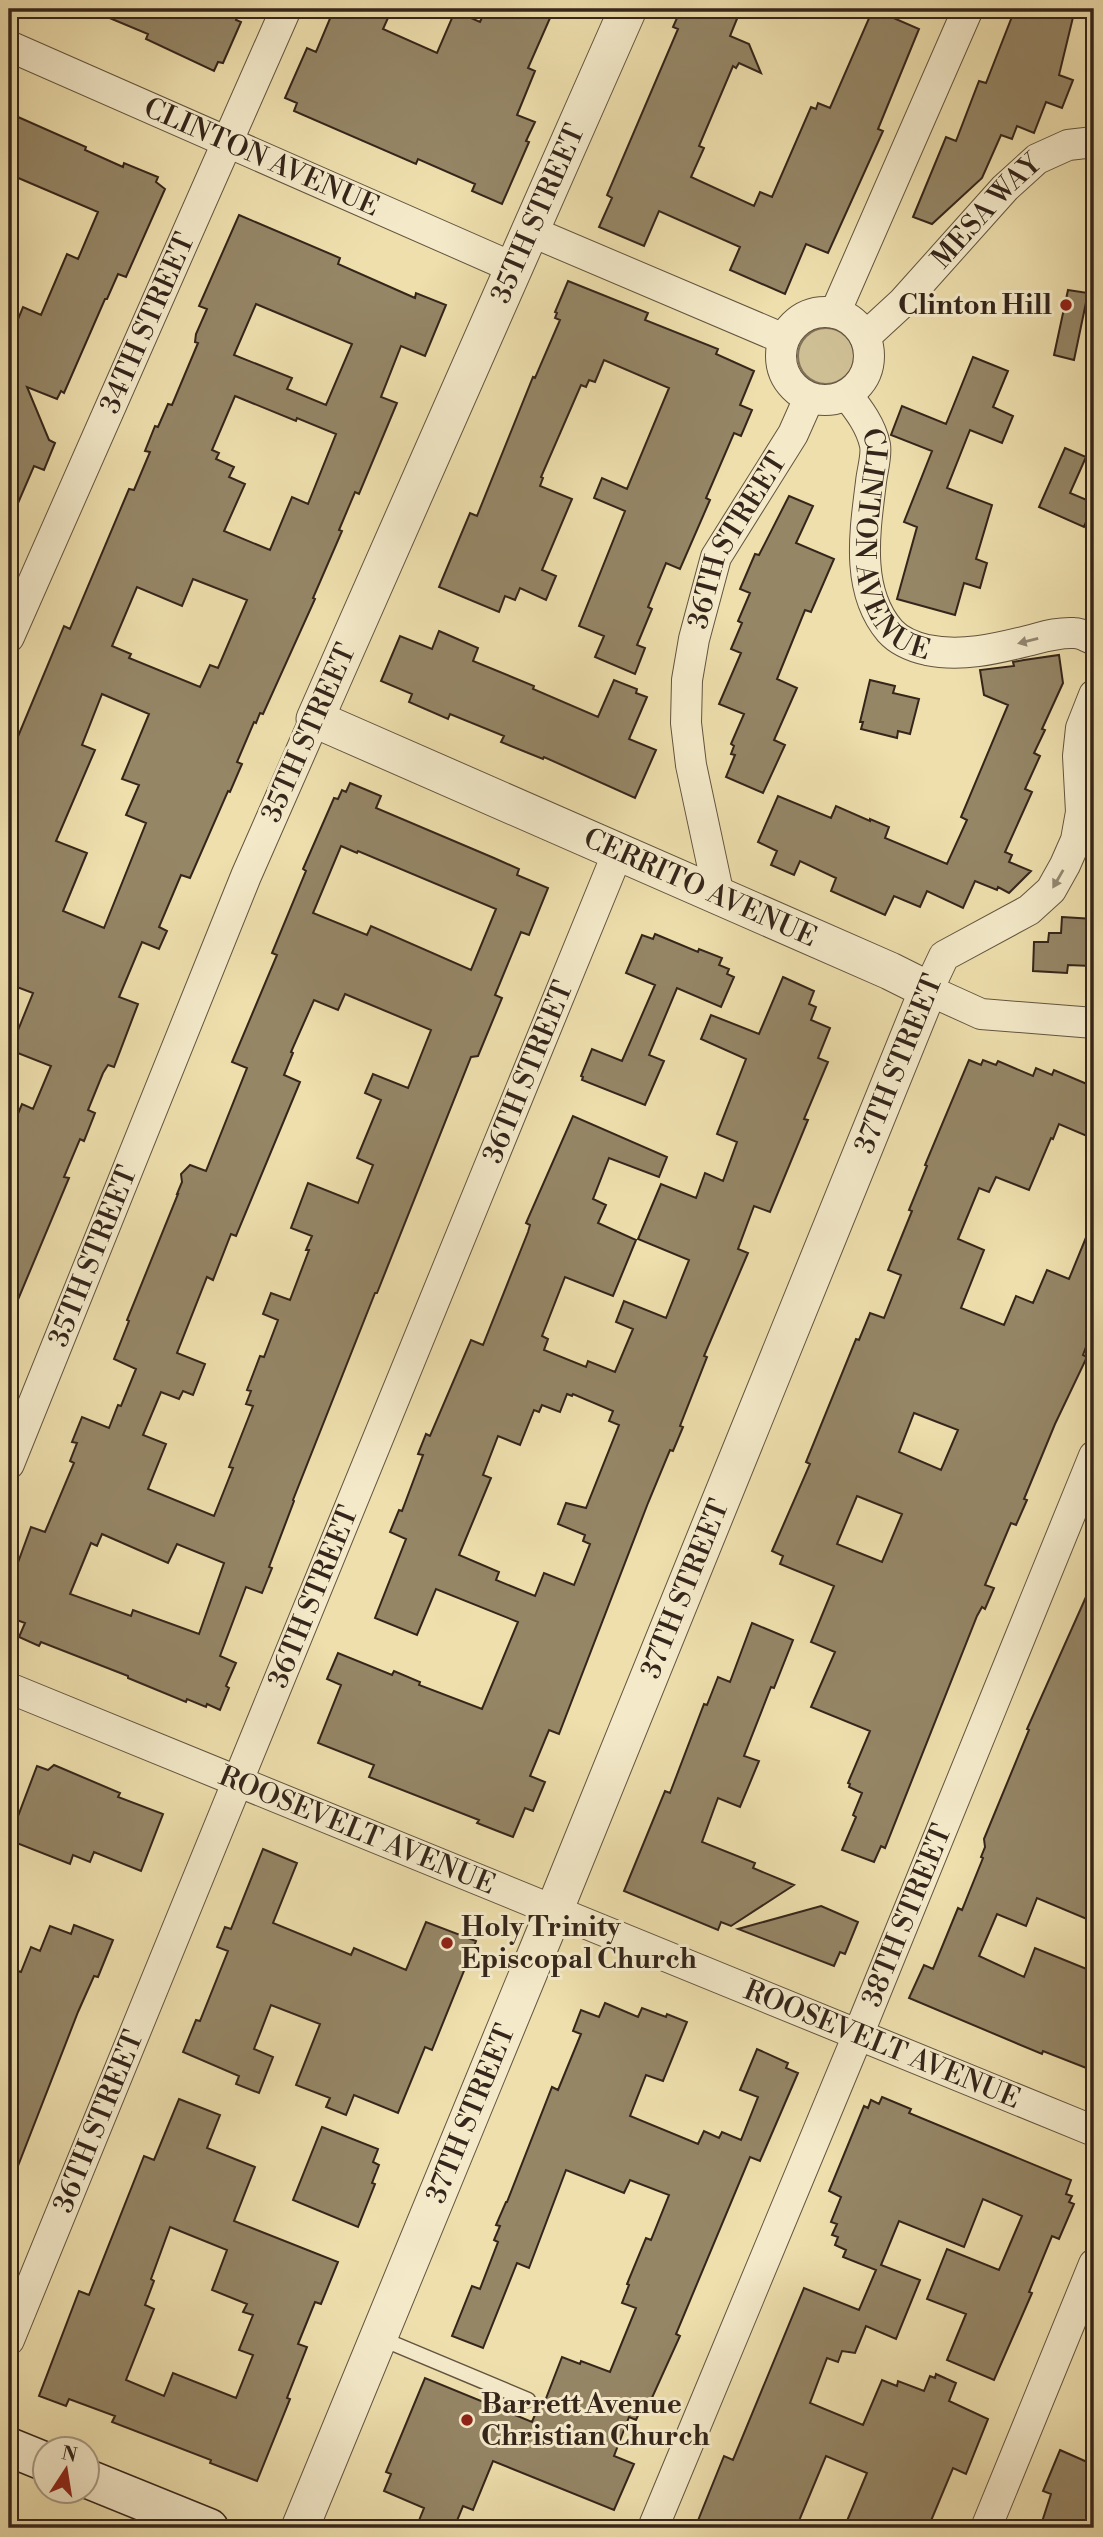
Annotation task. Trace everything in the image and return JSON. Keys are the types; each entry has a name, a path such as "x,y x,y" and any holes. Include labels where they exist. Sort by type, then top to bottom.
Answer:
{"main road":[{"path":"9,2447 32,2456"},
{"path":"102,2485 209,2528"}],"street":[{"name":"34TH STREET","path":"9,637 286,9"},
{"name":"35TH STREET","path":"9,1464 246,876 628,9"},
{"path":"835,313 968,9"},
{"name":"CLINTON AVENUE","path":"9,46 514,268"},
{"name":"MESA WAY","path":"865,337 903,302 1005,188 1037,159 1068,145 1094,142"},
{"path":"530,231 784,339"},
{"path":"814,313 835,313 857,325 865,337 869,357 867,372 847,395 828,400 809,398 792,386 784,374 781,359 784,339 792,326 804,317 814,313"},
{"name":"CLINTON AVENUE","path":"847,395 865,418 875,447 864,555 868,583 877,610 891,632 913,646 941,653 999,648 1056,634 1077,633 1094,640"},
{"name":"36TH STREET","path":"719,897 691,765 686,723 687,680 694,639 716,557 793,434 809,398"},
{"name":"37TH STREET","path":"300,2528 928,990 944,956 971,939 1029,910 1051,890 1065,866 1076,840 1081,812 1078,756 1082,728 1094,695"},
{"name":"CERRITO AVENUE","path":"315,719 890,971 981,1014 1094,1023"},
{"name":"36TH STREET","path":"9,2340 618,852"},
{"name":"38TH STREET","path":"653,2528 1094,1456"},
{"name":"ROOSEVELT AVENUE","path":"9,1688 1094,2131"},
{"path":"986,2528 1094,2264"}],"lane":[{"path":"379,2338 528,2400"}],"shaded area":[{"path":"820,328 832,328 842,332 850,340 854,356 850,372 842,380 832,384 820,384 810,380 802,372 798,362 798,350 802,340 810,332"}],"building":[{"path":"88,9 241,9 236,20 241,22 223,63 218,62 214,71 146,39 148,34"},
{"path":"334,9 392,9 383,29 437,53 455,11 480,22 486,9 554,9 528,68 535,71 517,115 535,122 502,204 472,191 475,184 418,159 416,164 294,111 297,103 285,98 307,48 316,52"},
{"path":"681,9 741,9 730,36 749,44 761,73 739,63 736,68 733,66 699,146 704,148 691,177 754,206 760,192 772,197 811,107 816,109 818,103 830,108 873,9 919,29 878,129 883,131 828,253 806,244 785,294 730,270 740,247 659,211 644,246 599,227 612,198 607,195 678,29 673,27"},
{"path":"1015,9 1075,9 1059,75 1073,80 1062,108 1046,102 1034,133 1017,126 1012,139 1001,135 982,178 932,224 913,217 946,137 956,141 979,81 986,83"},
{"path":"9,113 86,147 85,150 123,167 124,163 158,177 156,182 165,189 126,277 118,274 105,299 64,393 61,391 57,399 27,387 49,440 55,443 44,470 34,466 9,524 9,341 23,307 41,315 67,254 78,259 98,212 9,174"},
{"path":"239,215 340,258 338,264 415,298 416,293 446,305 425,356 401,346 381,397 397,403 359,494 355,492 339,530 342,531 313,598 315,599 263,714 260,713 256,723 254,722 237,762 242,764 190,878 181,875 159,927 167,931 159,949 142,942 119,997 138,1004 114,1067 108,1065 103,1073 88,1110 95,1113 84,1141 80,1139 64,1177 69,1178 9,1321 9,1135 22,1104 33,1109 51,1066 10,1050 33,993 9,984 9,758 64,626 70,629 129,489 134,490 150,452 145,451 155,426 158,427 168,404 172,405 198,343 195,342 196,334 207,309 199,306","holes":["256,304 352,344 326,405 287,389 292,378 234,355","235,396 336,434 308,504 292,497 270,550 224,531 245,484 229,477 234,467 216,459 219,453 212,450","193,579 247,600 218,668 210,665 200,687 129,658 131,654 112,646 137,587 182,606","102,694 149,714 122,779 139,785 126,815 146,823 104,928 63,911 87,853 56,841 95,750 82,745"]},
{"path":"568,281 648,313 645,320 718,349 716,354 754,371 740,405 752,410 741,436 734,433 706,498 710,500 680,569 666,563 648,607 652,609 637,645 645,648 635,674 595,657 604,636 579,626 625,511 594,498 602,478 627,489 669,388 604,360 595,382 589,380 586,387 581,385 541,477 540,486 572,499 542,570 556,576 546,600 520,588 515,600 505,596 499,612 439,587 470,513 477,516 533,377 535,378 560,320 555,318 555,312"},
{"path":"1068,290 1088,293 1074,360 1054,355"},
{"path":"973,357 1008,371 993,407 1013,416 1002,443 970,430 947,488 992,505 976,559 987,563 980,588 964,583 955,615 897,599 917,527 904,522 932,451 891,435 902,406 946,424"},
{"path":"1065,448 1086,457 1070,493 1094,503 1084,527 1039,507"},
{"path":"789,496 813,506 796,543 834,559 811,612 805,610 777,679 797,688 774,740 785,745 763,793 726,777 735,755 731,754 734,746 731,744 744,714 719,704 741,653 731,649 742,623 738,621 750,593 740,589 755,554 759,555"},
{"path":"439,631 478,648 473,661 534,686 533,689 598,717 614,680 637,689 636,693 647,697 629,739 656,750 635,798 544,757 543,759 501,742 504,736 450,714 448,719 409,702 412,694 381,681 400,636 432,649"},
{"path":"1059,655 1063,683 1034,753 1040,756 1025,789 1032,792 1005,852 1012,855 1009,862 1031,871 1009,893 975,881 963,908 927,891 920,907 894,896 885,915 831,891 836,878 800,861 794,875 771,865 777,851 758,842 778,796 831,818 836,806 870,819 889,827 885,838 947,864 967,820 961,817 1008,705 984,695 980,670 1014,666 1013,662"},
{"path":"870,680 895,686 893,693 919,699 910,734 898,731 897,738 861,729 863,722 860,722"},
{"path":"350,783 381,796 376,808 519,869 517,875 548,888 529,935 521,932 495,995 502,998 478,1056 471,1057 375,1293 293,1500 262,1593 246,1587 220,1656 236,1663 220,1710 187,1699 186,1702 41,1642 39,1646 19,1637 25,1623 9,1617 9,1587 31,1527 45,1532 74,1463 70,1461 77,1443 72,1442 82,1417 109,1428 118,1405 121,1406 136,1369 114,1359 129,1321 127,1320 178,1194 182,1182 181,1174 190,1165 206,1171 247,1068 232,1062 277,955 272,953 306,871 303,869 334,798 338,799 342,790 346,792","holes":["341,846 496,909 471,970 371,926 367,935 313,913","345,994 431,1030 408,1088 373,1074 365,1093 381,1100 357,1158 373,1165 358,1203 308,1183 291,1228 312,1236 306,1250 309,1250 290,1300 271,1293 263,1314 278,1320 264,1357 260,1356 247,1390 251,1391 246,1404 253,1406 229,1467 233,1468 214,1516 148,1489 166,1444 143,1435 161,1392 179,1399 183,1391 193,1395 205,1364 177,1353 207,1277 213,1280 231,1234 236,1236 300,1082 284,1075 314,1000 338,1010","102,1534 168,1563 177,1544 224,1563 199,1634 133,1610 131,1616 70,1594 91,1543 97,1546"]},
{"path":"1062,917 1094,919 1091,966 1068,965 1067,973 1033,971 1034,942 1048,942 1049,933 1061,933"},
{"path":"655,934 698,952 699,949 722,958 719,965 729,969 727,974 734,977 721,1007 677,988 649,1055 664,1061 645,1105 582,1080 581,1076 592,1049 622,1061 655,985 626,973 642,935 653,939"},
{"path":"783,977 814,991 809,1004 816,1007 811,1020 830,1028 818,1058 828,1062 804,1119 808,1120 770,1212 754,1206 738,1249 748,1253 704,1356 707,1357 680,1426 683,1427 673,1451 670,1450 648,1503 559,1734 549,1730 530,1776 545,1782 533,1811 525,1808 513,1837 477,1823 479,1820 369,1777 374,1765 318,1743 341,1685 327,1679 338,1653 392,1675 394,1671 420,1682 419,1685 482,1709 518,1622 436,1589 417,1635 375,1618 406,1539 390,1532 399,1510 402,1511 423,1455 418,1454 426,1434 430,1436 471,1340 483,1345 528,1232 530,1225 526,1223 573,1116 667,1157 659,1177 609,1158 593,1199 606,1205 598,1223 636,1240 613,1296 565,1277 542,1336 548,1339 544,1350 586,1367 588,1361 615,1372 633,1329 616,1322 624,1301 666,1318 689,1260 638,1239 661,1184 696,1198 705,1173 723,1181 737,1142 717,1134 746,1059 701,1039 711,1015 759,1034","holes":["567,1394 573,1394 613,1411 609,1421 619,1425 586,1508 566,1503 558,1524 585,1535 583,1541 590,1544 574,1585 544,1573 535,1596 496,1580 499,1572 459,1555 491,1478 483,1475 498,1436 520,1445 534,1410 539,1412 542,1405 560,1412"]},
{"path":"969,1060 981,1065 983,1060 996,1065 998,1061 1033,1076 1036,1068 1052,1075 1054,1070 1094,1087 1094,1139 1059,1124 1029,1190 996,1177 989,1192 979,1188 958,1239 984,1250 961,1308 1004,1325 1016,1296 1033,1303 1047,1270 1069,1279 1094,1218 1094,1326 1083,1355 1087,1357 1055,1424 1024,1499 1027,1500 1016,1525 1011,1523 985,1585 994,1588 985,1609 982,1607 977,1616 885,1848 881,1846 874,1862 842,1850 856,1817 853,1815 862,1793 849,1787 848,1783 870,1731 811,1707 835,1652 811,1642 834,1586 780,1564 783,1556 772,1551 810,1464 806,1462 856,1339 859,1340 870,1313 884,1318 901,1275 888,1270 912,1211 909,1210 927,1166 925,1165","holes":["914,1413 958,1430 941,1470 899,1452","857,1496 902,1514 882,1562 837,1544"]},
{"path":"1094,1579 1094,1922 1037,1898 1026,1926 997,1914 979,1956 1024,1977 1035,1948 1094,1972 1094,2071 1043,2051 1042,2054 909,1998 924,1965 933,1969 958,1908 962,1910 983,1858 984,1839 1029,1730 1027,1729"},
{"path":"752,1623 793,1640 744,1756 759,1761 740,1807 718,1798 702,1842 755,1863 753,1868 794,1885 731,1926 721,1922 718,1930 624,1891 665,1791 670,1793 704,1704 707,1705 718,1677 730,1682"},
{"path":"54,1765 120,1793 118,1797 163,1814 141,1871 94,1852 90,1862 73,1855 70,1864 9,1840 37,1766 48,1770"},
{"path":"263,1849 297,1863 273,1923 351,1955 354,1948 406,1970 426,1922 476,1941 432,2050 425,2047 398,2113 354,2095 346,2115 326,2107 330,2098 296,2085 320,2024 271,2005 254,2049 273,2057 259,2093 236,2084 239,2076 183,2052 196,2020 200,2021 228,1951 217,1947 225,1927 231,1929"},
{"path":"821,1906 858,1922 845,1954 840,1952 834,1966 738,1929"},
{"path":"74,1925 113,1940 98,1977 94,1976 78,2012 9,2189 9,1968 21,1972 31,1947 40,1951 50,1926 71,1934"},
{"path":"605,2003 638,2017 642,2008 687,2022 663,2081 646,2075 630,2116 698,2144 704,2131 719,2138 722,2132 741,2140 758,2097 740,2090 757,2049 788,2063 786,2068 798,2073 760,2161 750,2157 676,2334 680,2336 646,2411 641,2409 636,2420 629,2417 614,2456 634,2464 614,2510 493,2461 473,2510 463,2506 454,2528 416,2528 424,2508 384,2491 391,2474 386,2472 425,2378 532,2422 541,2400 545,2401 562,2357 610,2372 636,2308 622,2303 629,2285 627,2284 646,2238 651,2240 669,2195 630,2180 624,2193 566,2170 529,2268 517,2263 483,2348 452,2336 472,2286 480,2289 498,2242 494,2240 500,2226 496,2225 552,2087 558,2090 581,2034 573,2031 581,2010 599,2017"},
{"path":"882,2097 911,2109 909,2113 1071,2180 1066,2194 1072,2196 1069,2202 1074,2204 1059,2239 1052,2236 1029,2292 1032,2293 994,2380 947,2360 966,2314 927,2299 947,2249 999,2270 1022,2216 983,2199 964,2247 899,2221 881,2265 920,2280 896,2339 866,2326 855,2353 842,2351 838,2362 827,2358 810,2403 863,2425 882,2380 897,2386 898,2381 924,2391 930,2376 935,2378 936,2374 956,2383 949,2401 988,2419 966,2474 953,2468 928,2528 844,2528 867,2473 826,2456 796,2528 695,2528 724,2456 733,2460 804,2288 859,2310 876,2270 843,2257 846,2250 835,2245 838,2237 832,2235 837,2224 831,2222 841,2197 829,2191 864,2106 868,2108 871,2100 879,2104"},
{"path":"179,2099 220,2115 207,2148 255,2167 234,2221 338,2262 321,2304 315,2302 298,2344 307,2347 287,2398 290,2399 257,2481 210,2463 211,2460 112,2422 115,2416 69,2399 66,2406 39,2396 79,2291 89,2295 144,2156 154,2160","holes":["170,2227 227,2250 212,2290 247,2304 243,2312 253,2315 239,2350 253,2355 236,2398 173,2373 164,2396 126,2380 154,2309 145,2305 154,2281 151,2279"]},
{"path":"322,2127 378,2149 373,2162 379,2165 372,2183 375,2184 358,2227 293,2200"},
{"path":"1060,2450 1094,2465 1094,2528 1040,2528 1051,2494 1043,2491"}],"place":[{"name":"Clinton Hill","path":"1066,305"},
{"name":"Holy Trinity Episcopal Church","path":"447,1943"},
{"name":"Barrett Avenue Christian Church","path":"467,2420"}]}
